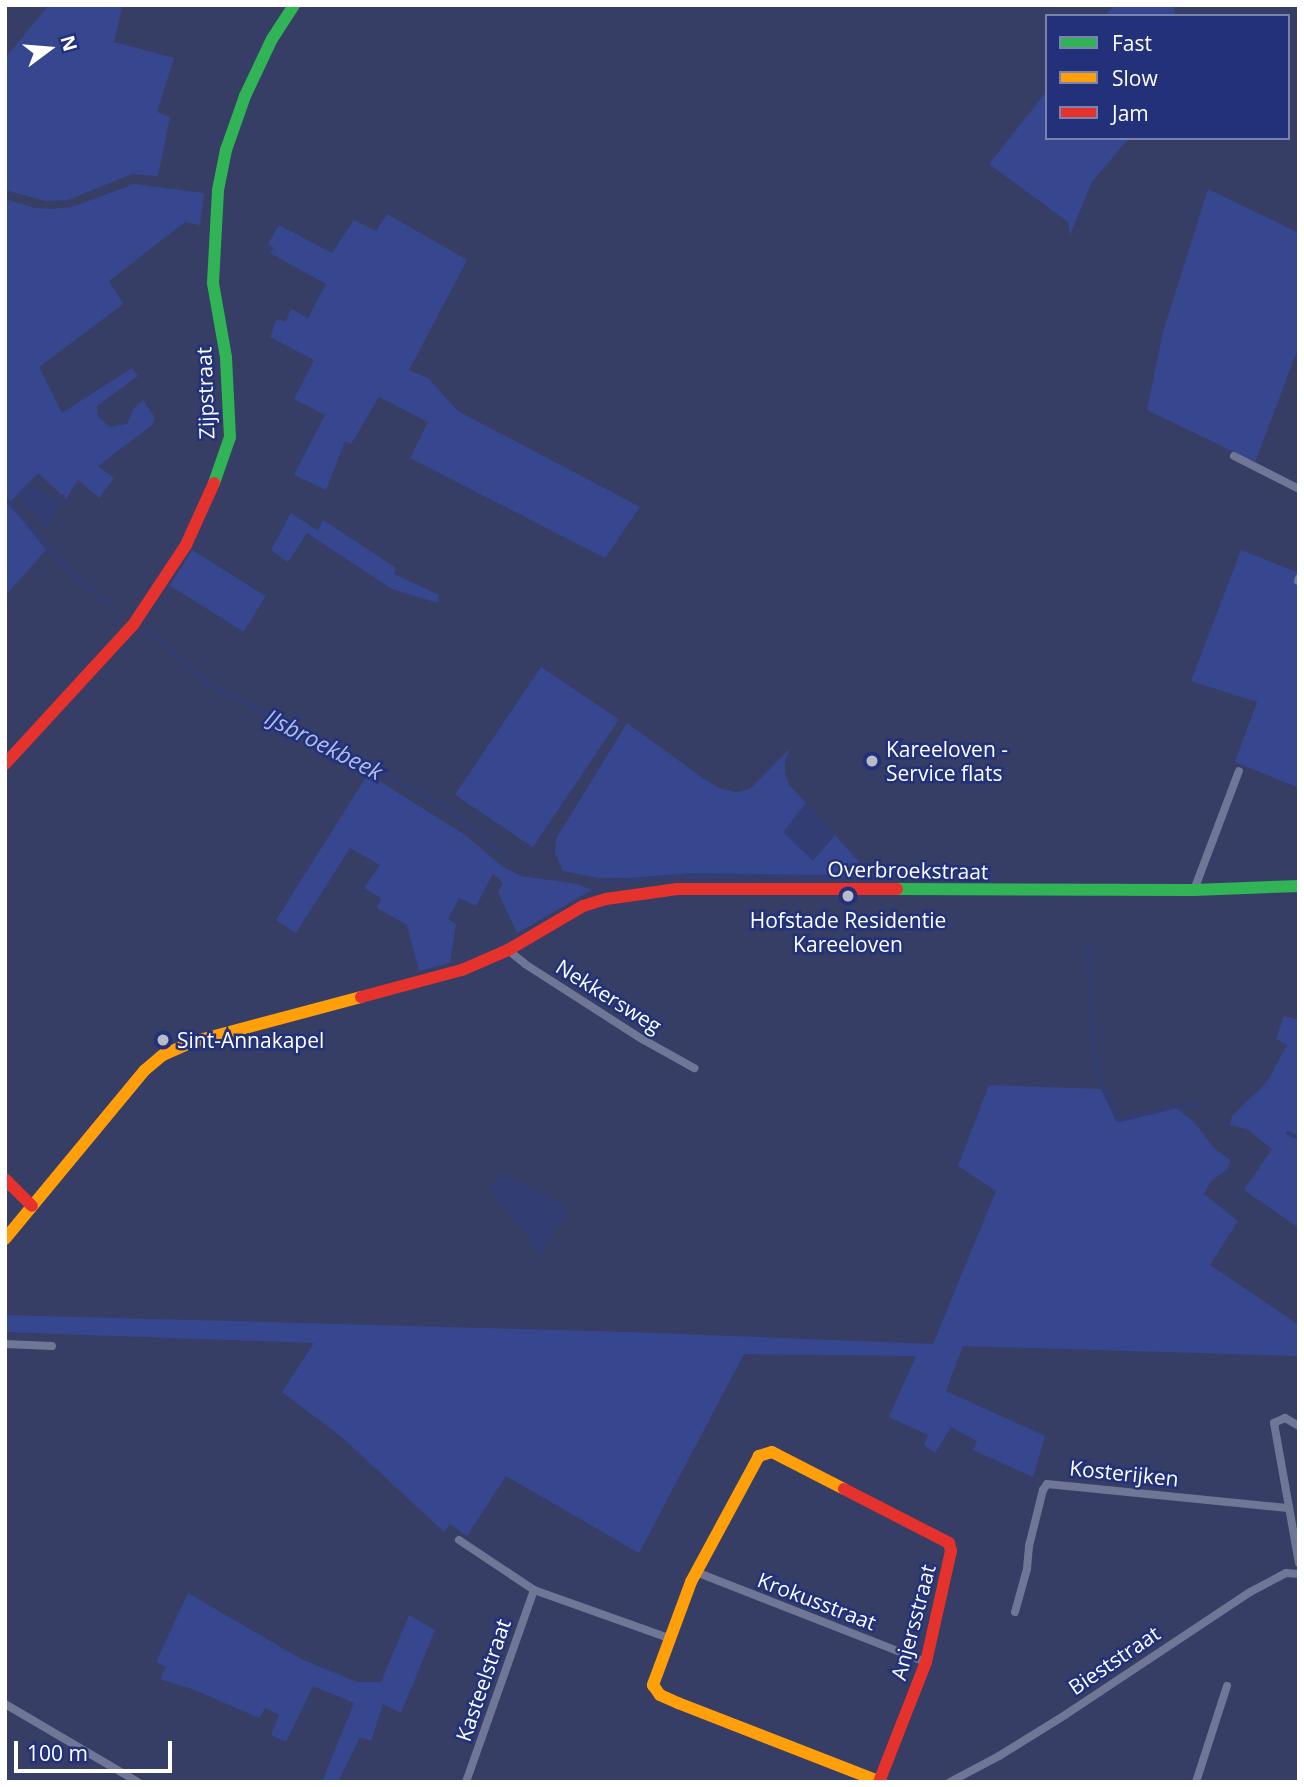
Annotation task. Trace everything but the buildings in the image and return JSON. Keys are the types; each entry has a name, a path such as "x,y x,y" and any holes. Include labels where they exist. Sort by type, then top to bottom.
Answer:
{"street":[{"name":"Zijpstraat","path":"5,764 134,625 186,545 217,478 230,437 226,357 213,283 213,238 218,190 226,150 246,96 272,39 293,5"},
{"path":"1234,456 1299,489"},
{"path":"1194,890 1239,771"},
{"name":"Overbroekstraat","path":"5,1239 145,1070 163,1055 192,1042 436,978 508,950 583,906 621,895 677,890 818,888 1194,890 1299,886"},
{"name":"Nekkersweg","path":"508,950 524,964 642,1039 694,1068"},
{"path":"5,1179 32,1206"},
{"path":"5,1344 51,1346"},
{"path":"1299,1426 1285,1418 1274,1423 1287,1508 1299,1563"},
{"name":"Anjersstraat","path":"772,1452 949,1543 951,1551 926,1662 880,1782 660,1695 653,1685 669,1638 696,1572 759,1456 772,1452"},
{"name":"Kosterijken","path":"1015,1612 1027,1569 1028,1546 1047,1484 1287,1508"},
{"path":"459,1541 534,1590 669,1638"},
{"name":"Krokusstraat","path":"696,1572 926,1662"},
{"name":"Bieststraat","path":"950,1782 1076,1709 1250,1592 1286,1573 1299,1574"},
{"name":"Kasteelstraat","path":"466,1782 534,1590"},
{"path":"1196,1782 1227,1686"},
{"path":"5,1704 138,1782"}],"shaded area":[{"path":"49,5 122,7 114,42 174,58 157,112 170,117 158,176 132,174 68,200 45,201 5,190 5,58"},
{"path":"1114,5 1173,5 1175,14 1107,14"},
{"path":"1045,94 1045,140 1127,140 1092,182 1070,235 1068,222 989,164"},
{"path":"134,184 204,193 200,225 185,222 109,281 123,304 39,367 62,413 132,368 138,376 97,406 98,417 110,427 127,424 134,408 143,400 155,418 152,425 98,466 114,478 99,498 78,480 66,499 38,473 9,503 46,550 5,596 5,199 35,208 72,207"},
{"path":"1208,189 1299,233 1299,346 1255,462 1147,410 1163,332"},
{"path":"387,214 467,260 409,370 428,378 458,411 640,507 605,558 410,458 428,422 379,397 351,444 345,441 326,490 294,475 325,415 294,399 314,360 270,337 277,319 286,322 291,309 308,318 326,284 270,253 274,248 268,244 279,225 332,253 354,220 376,231"},
{"path":"25,486 36,487 56,500 63,494 65,496 45,528 42,526 44,520 24,503 19,492"},
{"path":"291,513 318,531 323,520 396,568 394,574 439,595 438,603 392,589 307,533 288,562 271,550"},
{"path":"192,550 266,596 244,632 170,586"},
{"path":"1241,550 1299,573 1299,788 1235,762 1257,702 1191,681"},
{"path":"541,667 619,720 533,847 455,795"},
{"path":"627,723 704,779 721,789 738,792 750,789 791,748 785,760 785,774 790,786 806,803 784,832 813,860 835,835 859,862 858,877 598,878 563,871 555,853 556,839"},
{"path":"368,774 465,835 503,867 521,876 577,884 592,890 517,933 498,892 503,883 493,874 476,906 459,898 448,919 456,924 450,963 419,971 407,925 377,908 381,898 364,888 380,865 350,848 296,933 276,920"},
{"path":"806,803 835,835 813,861 783,832"},
{"path":"1284,1016 1299,1020 1299,1228 1244,1190 1272,1149 1247,1129 1230,1125 1232,1116 1267,1082 1287,1045 1276,1039"},
{"path":"989,1085 1101,1089 1116,1121 1175,1107 1195,1123 1213,1147 1230,1160 1228,1169 1211,1181 1204,1194 1238,1221 1210,1265 1299,1325 1299,1356 963,1346 946,1391 1045,1436 1033,1477 973,1450 977,1441 951,1427 935,1453 924,1445 928,1435 889,1417 916,1356 744,1354 639,1553 506,1476 467,1536 450,1524 444,1532 343,1438 282,1392 314,1343 5,1332 5,1315 630,1332 933,1344 996,1191 958,1166"},
{"path":"500,1173 565,1206 566,1215 541,1254 537,1253 524,1231 490,1191 490,1186"},
{"path":"188,1593 301,1659 357,1682 381,1682 409,1615 435,1630 401,1713 383,1704 371,1741 360,1737 338,1782 322,1782 354,1703 313,1686 286,1742 271,1735 279,1715 265,1708 259,1718 195,1690 160,1679 166,1667 156,1662"}],"waterway":[{"name":"IJsbroekbeek","path":"5,498 82,583 114,607"},
{"name":"IJsbroekbeek","path":"147,628 209,685 445,806 505,856"},
{"name":"IJsbroekbeek","path":"605,882 690,875 835,877"},
{"name":"IJsbroekbeek","path":"896,877 994,877"},
{"name":"IJsbroekbeek","path":"1088,944 1094,1045 1101,1081 1107,1094"},
{"name":"IJsbroekbeek","path":"1108,1096 1120,1120 1187,1104 1201,1105"},
{"name":"IJsbroekbeek","path":"1288,1133 1299,1138"}],"traffic: fast":[{"path":"214,483 230,437 226,357 213,283 218,190 226,150 245,96 272,39 294,5"},
{"path":"897,889 1194,890 1299,886"}],"traffic: slow":[{"path":"5,1239 145,1070 163,1055 192,1042 361,997"},
{"path":"844,1489 772,1452 759,1456 691,1582 653,1685 660,1695 678,1703 881,1782"}],"traffic: jam":[{"path":"5,764 133,625 186,545 214,483"},
{"path":"361,997 462,970 508,950 583,906 606,899 677,889 897,889"},
{"path":"5,1179 32,1206"},
{"path":"844,1489 949,1543 951,1551 926,1662 879,1782"}],"place":[{"name":"Kareeloven - Service flats","path":"872,761"},
{"name":"Hofstade Residentie Kareeloven","path":"848,896"},
{"name":"Sint-Annakapel","path":"163,1040"}]}
